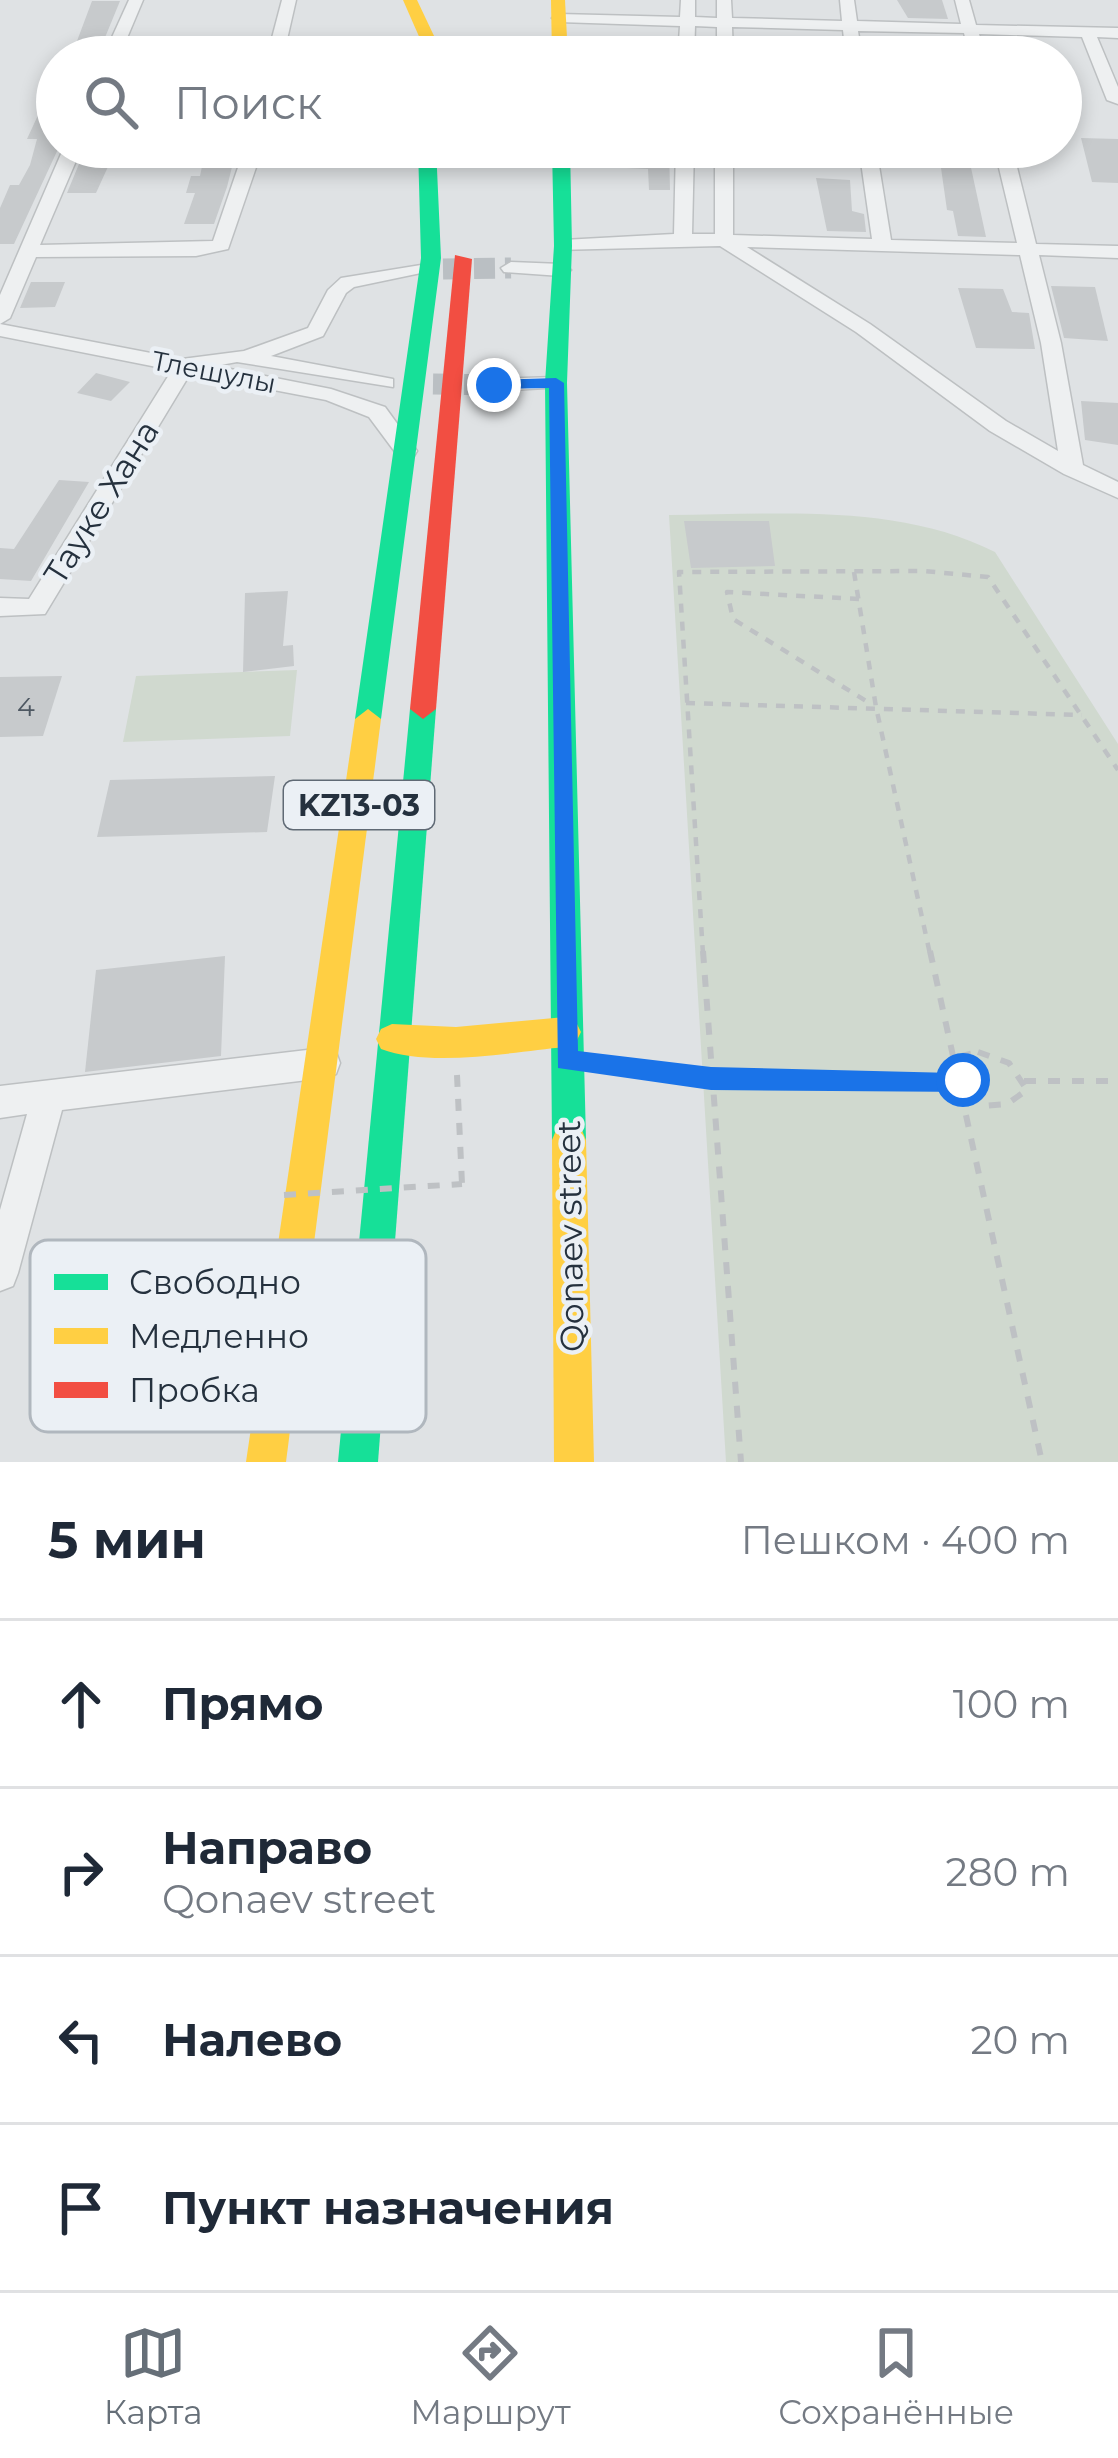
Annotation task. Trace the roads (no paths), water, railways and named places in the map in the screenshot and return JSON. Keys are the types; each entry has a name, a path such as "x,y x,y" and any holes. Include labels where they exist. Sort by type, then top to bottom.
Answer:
{"main road":[{"path":"385,0 401,36"},
{"path":"410,0 426,36"},
{"name":"KZ13-03","path":"298,1240 431,258 428,168"},
{"name":"Qonaev street","path":"561,168 556,383 574,1462"},
{"name":"KZ13-03","path":"376,1240 462,238"},
{"path":"392,1039 566,1046"},
{"name":"KZ13-03","path":"266,1462 270,1432"},
{"name":"KZ13-03","path":"358,1462 360,1432"}],"street":[{"path":"120,36 136,0"},
{"path":"281,36 290,0"},
{"path":"687,36 688,0"},
{"path":"724,0 725,36"},
{"path":"847,0 851,36"},
{"path":"962,0 972,36"},
{"path":"558,9 725,23 1118,33"},
{"path":"1088,33 1115,100"},
{"path":"0,318 64,168"},
{"path":"28,251 196,250 220,245 247,168"},
{"path":"683,239 685,168"},
{"path":"724,168 724,240"},
{"path":"871,168 882,242"},
{"path":"1008,168 1051,343 1072,469"},
{"path":"511,268 683,239 1118,252"},
{"path":"724,240 863,328 998,426 1118,491"},
{"path":"184,365 308,338 316,332 338,290 349,282 414,269"},
{"name":"Тлешулы","path":"0,331 331,395 377,412 406,451"},
{"path":"237,356 386,382"},
{"name":"Тауке Хана","path":"0,608 36,608 184,365"},
{"path":"494,385 556,383"},
{"path":"0,1102 324,1063"},
{"path":"0,1273 49,1096"}],"tunnel":[{"path":"443,269 511,268"},
{"path":"433,384 494,385"}]}
